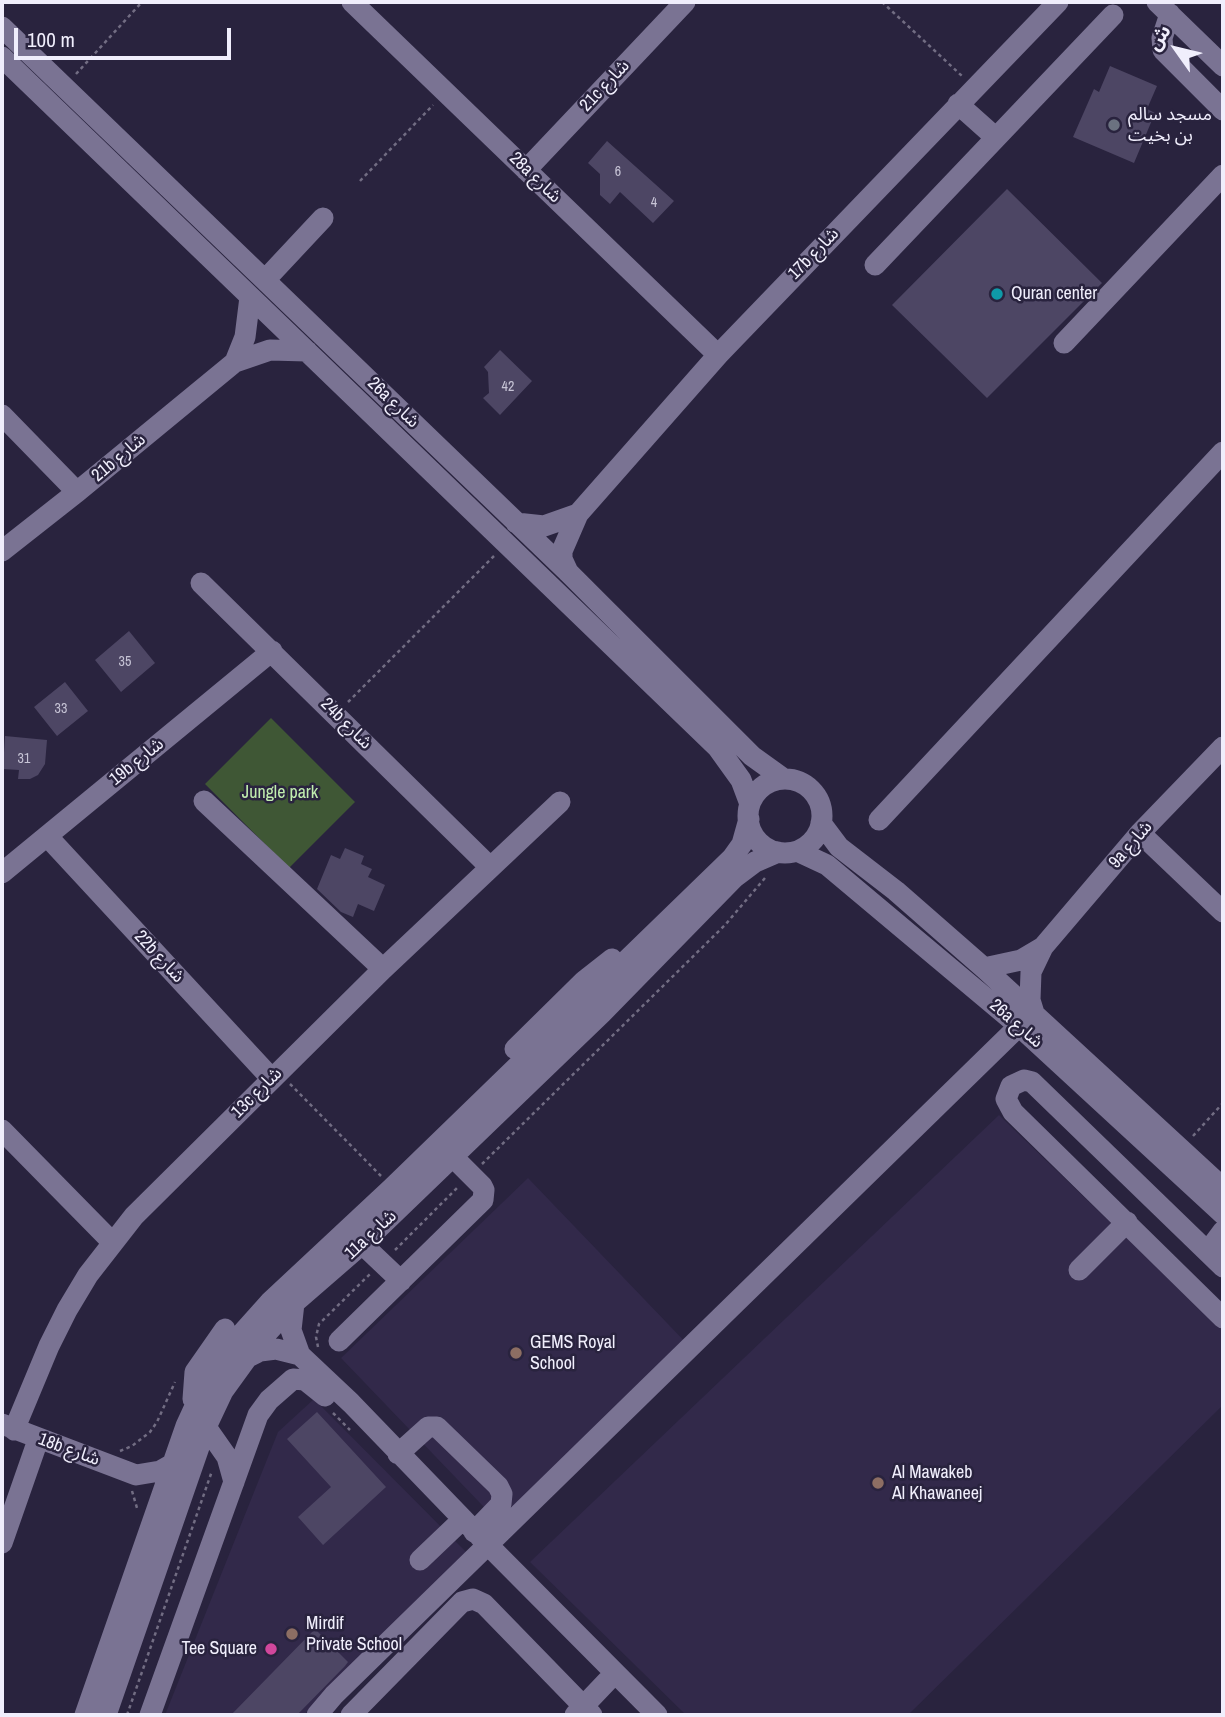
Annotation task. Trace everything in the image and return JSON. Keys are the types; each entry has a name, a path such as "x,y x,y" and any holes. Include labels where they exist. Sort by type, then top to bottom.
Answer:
{"street":[{"name":"28a شارع","path":"352,2 718,355"},
{"name":"21c شارع","path":"526,170 685,2"},
{"name":"17b شارع","path":"568,572 562,559 562,551 578,513 718,355 1058,2"},
{"path":"1160,6 1223,66"},
{"path":"1160,6 1163,50 1223,110"},
{"path":"875,265 1113,15"},
{"name":"26a شارع","path":"2,27 568,572 752,756 784,779"},
{"name":"26a شارع","path":"2,57 727,758 741,780 750,812"},
{"path":"958,104 995,137"},
{"path":"1064,343 1223,175"},
{"path":"265,280 323,218"},
{"path":"235,362 245,337 250,297"},
{"name":"21b شارع","path":"2,551 235,362 270,350 307,351"},
{"path":"2,415 77,492"},
{"path":"879,820 1223,452"},
{"name":"17b شارع","path":"516,523 544,526 578,513"},
{"name":"24b شارع","path":"201,583 490,867"},
{"name":"19b شارع","path":"2,873 272,651"},
{"name":"9a شارع","path":"1026,1019 1029,986 1036,959 1043,947 1140,833 1223,747"},
{"path":"784,779 802,783 816,796 820,804 821,823 813,840 788,851 769,849 755,837 750,812 754,796 767,784 784,779"},
{"path":"204,801 383,969"},
{"name":"13c شارع","path":"8,1427 67,1310 112,1242 134,1216 383,969 561,802"},
{"name":"11a شارع","path":"85,1715 194,1406 215,1368 254,1317 392,1188 732,858 742,844 750,812"},
{"name":"26a شارع","path":"821,823 839,847 984,968 1026,1019 1112,1110 1223,1214"},
{"path":"1140,833 1223,912"},
{"name":"22b شارع","path":"47,836 271,1078"},
{"name":"26a شارع","path":"788,851 827,865 1026,1019 1181,1149 1223,1188"},
{"name":"11a شارع","path":"106,1715 206,1427 223,1391 246,1359 294,1303 362,1244 453,1157 602,1013 736,877 755,862 788,851"},
{"path":"194,1406 195,1372 232,1321 384,1180 584,981 606,963 644,942"},
{"name":"9a شارع","path":"984,968 1021,960 1043,947"},
{"path":"420,1560 475,1532 1026,1019"},
{"path":"1223,1267 1212,1241 1153,1199 1091,1133 1031,1082 1017,1081 1007,1092 1006,1099 1013,1112 1223,1318"},
{"path":"1091,1133 1112,1110"},
{"path":"2,1130 112,1242"},
{"path":"339,1341 483,1200 484,1190 472,1174 453,1157"},
{"path":"1079,1270 1129,1224 1142,1218 1153,1199"},
{"path":"362,1244 401,1281"},
{"path":"294,1303 291,1330 302,1357 351,1403 398,1454 657,1715"},
{"path":"246,1359 260,1351 276,1349 302,1357"},
{"path":"150,1715 258,1415 269,1399 296,1378 305,1380 335,1404 351,1403"},
{"name":"18b شارع","path":"8,1427 136,1475"},
{"path":"206,1427 227,1457 234,1482"},
{"path":"317,1715 501,1504 502,1494 498,1486 437,1427 428,1427 398,1454"},
{"path":"2,1543 38,1440"},
{"path":"157,1510 136,1475 160,1471 174,1463"},
{"name":"11a شارع","path":"70,1715 102,1625 114,1602 131,1584"},
{"path":"351,1715 462,1602 473,1599 484,1604 583,1712 614,1674"}],"path":[{"path":"64,87 142,2"},
{"path":"882,2 974,88"},
{"path":"360,181 445,92"},
{"path":"336,714 507,544"},
{"path":"302,1357 322,1354 316,1337 323,1319 725,925 760,883 771,874"},
{"path":"271,1078 282,1090 290,1083 384,1180"},
{"path":"1181,1149 1223,1104"},
{"path":"329,1409 357,1437"},
{"path":"127,1715 212,1472"}],"shaded area":[{"name":"Al Mawakeb Al Khawaneej","path":"999,1115 1223,1331 1223,1405 908,1715 686,1715 530,1562"},
{"name":"GEMS Royal School","path":"528,1178 691,1348 504,1528 341,1358"},
{"name":"Mirdif Private School","path":"314,1399 468,1554 304,1715 165,1715 278,1432"}],"green space":[{"name":"Jungle park","path":"271,718 355,802 289,868 205,784"}],"building":[{"name":"مسجد سالم بن بخيت","path":"1110,66 1157,86 1147,109 1155,113 1134,163 1073,137 1094,89 1099,92"},
{"path":"607,141 674,201 653,223 620,192 610,204 600,195 600,174 588,163"},
{"name":"Quran center","path":"1007,189 1102,283 987,398 892,305"},
{"path":"500,350 532,381 500,415 483,398 489,393 488,372 484,367"},
{"path":"129,631 155,663 121,692 95,660"},
{"path":"65,682 88,711 57,736 34,707"},
{"path":"5,736 47,740 45,764 38,775 30,779 18,779 19,770 3,769"},
{"path":"345,848 364,856 361,864 372,869 368,877 385,885 374,911 358,904 353,917 341,912 317,889 331,855 340,859"},
{"path":"317,1412 386,1487 323,1545 298,1517 331,1487 287,1439"},
{"path":"315,1629 348,1662 345,1666 297,1715 231,1715"}],"place":[{"name":"مسجد سالم بن بخيت","path":"1114,125"},
{"name":"Quran center","path":"997,294"},
{"name":"GEMS Royal School","path":"516,1353"},
{"name":"Al Mawakeb Al Khawaneej","path":"878,1483"},
{"name":"Mirdif Private School","path":"292,1634"},
{"name":"Tee Square","path":"271,1649"}]}
